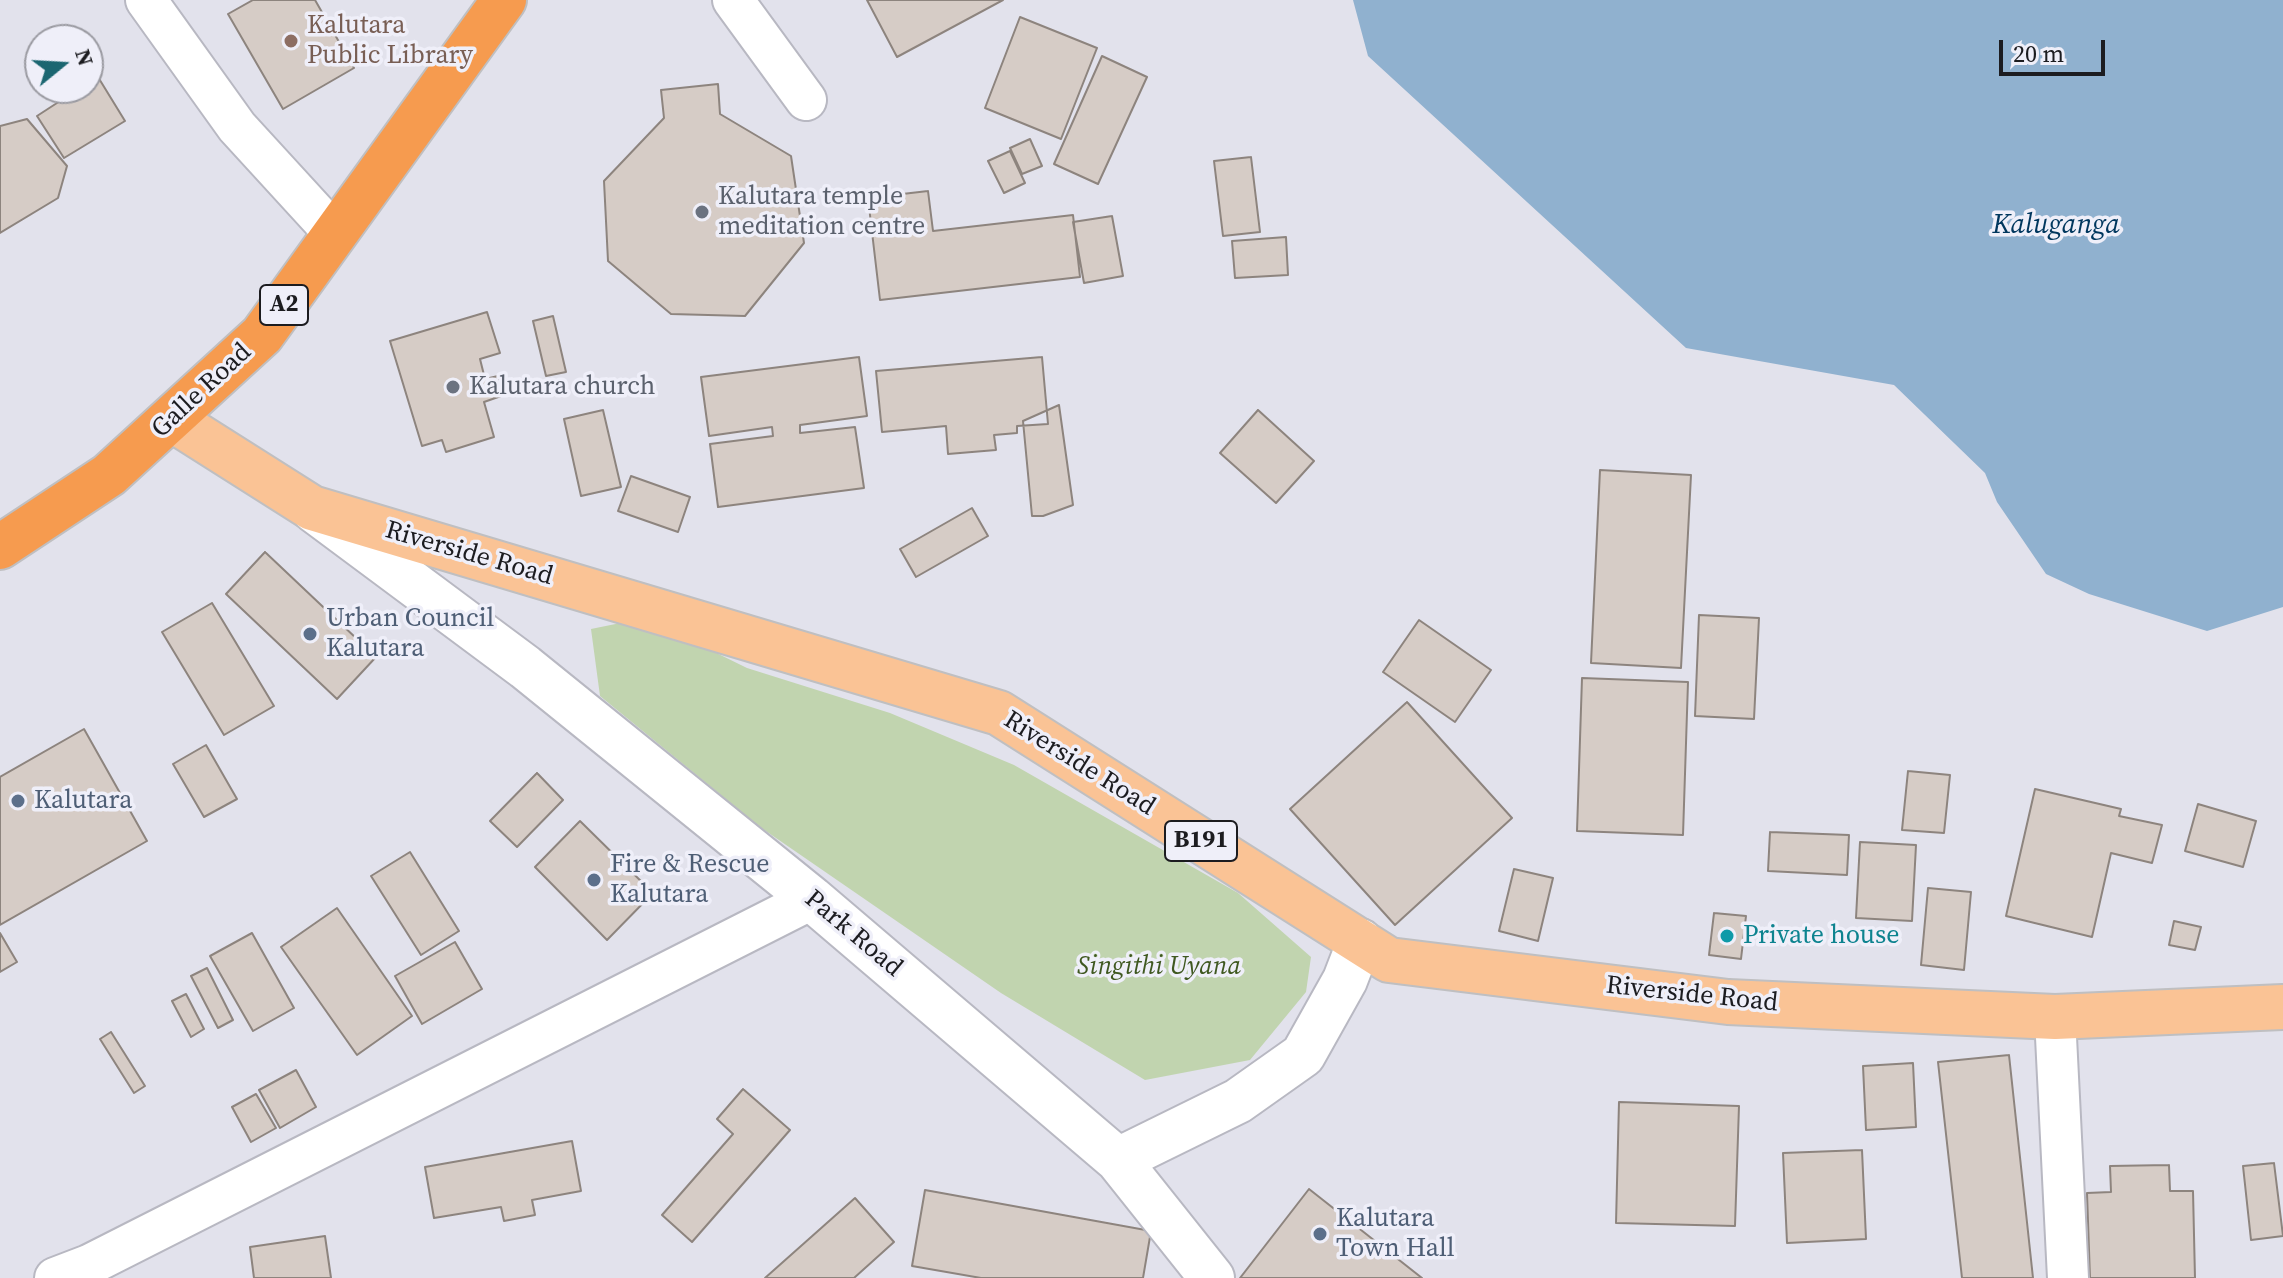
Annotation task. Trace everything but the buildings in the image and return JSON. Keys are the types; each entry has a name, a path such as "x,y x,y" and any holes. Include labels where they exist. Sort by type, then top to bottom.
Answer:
{"highway":[{"name":"Galle Road","path":"0,547 109,475 173,420 262,335 504,0"}],"main road":[{"name":"Riverside Road","path":"173,420 312,508 999,713 1389,960 1728,1002 2055,1017 2283,1007"}],"street":[{"path":"146,0 237,127 335,234"},
{"path":"733,0 806,100"},
{"name":"Park Road","path":"312,508 525,667 812,899 1118,1160 1212,1278"},
{"path":"55,1278 89,1265 812,899"},
{"path":"1118,1160 1238,1101 1303,1055 1345,980 1360,941"},
{"path":"2055,1017 2068,1278"}],"green space":[{"name":"Singithi Uyana","path":"645,618 747,668 890,713 1014,765 1238,893 1311,957 1306,992 1250,1060 1145,1080 1001,993 760,827 600,696 591,629"}],"water":[{"name":"Kaluganga","path":"1353,0 2283,0 2283,607 2207,631 2089,594 2046,574 1997,502 1985,473 1894,385 1686,348 1368,56"}],"place":[{"name":"Kalutara Public Library","path":"291,41"},
{"name":"Kalutara temple meditation centre","path":"702,212"},
{"name":"Kalutara church","path":"453,387"},
{"name":"Urban Council Kalutara","path":"310,634"},
{"name":"Kalutara","path":"18,801"},
{"name":"Fire & Rescue Kalutara","path":"594,880"},
{"name":"Private house","path":"1727,936"},
{"name":"Kalutara Town Hall","path":"1320,1234"}]}
